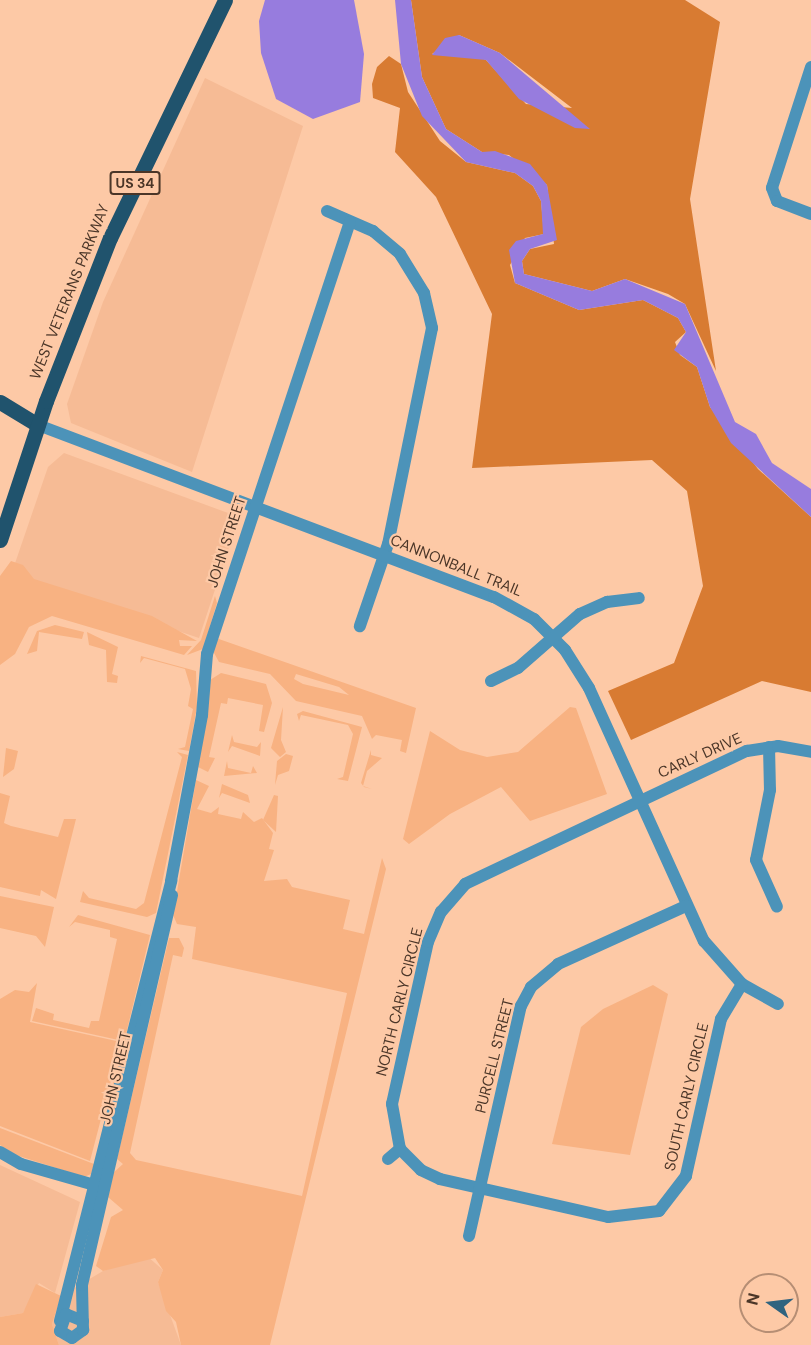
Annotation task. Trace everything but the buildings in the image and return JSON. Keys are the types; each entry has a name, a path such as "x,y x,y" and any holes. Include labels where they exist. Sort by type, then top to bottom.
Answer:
{"main road":[{"name":"WEST VETERANS PARKWAY","path":"0,540 38,425 110,238 225,0"},
{"name":"CANNONBALL TRAIL","path":"0,402 38,425"}],"street":[{"path":"811,67 772,188 777,201 811,214"},
{"path":"327,211 387,241 410,268 424,293 432,328 385,557 360,626"},
{"name":"JOHN STREET","path":"60,1321 78,1280 171,881 202,715 207,654 350,222"},
{"name":"CANNONBALL TRAIL","path":"38,425 508,604 552,636 589,688 686,906 704,941 742,984 778,1004"},
{"path":"491,681 518,668 552,636 592,607 639,598"},
{"path":"769,747 769,801 756,860 777,908"},
{"name":"CARLY DRIVE","path":"639,800 769,747 811,752"},
{"name":"NORTH CARLY CIRCLE","path":"400,1149 392,1128 393,1098 428,942 441,912 465,883 495,865 639,800"},
{"name":"PURCELL STREET","path":"469,1236 521,1006 531,987 558,964 686,906"},
{"name":"SOUTH CARLY CIRCLE","path":"480,1188 608,1217 639,1217 666,1206 686,1176 721,1019 742,984"},
{"path":"388,1159 400,1149 431,1176 480,1188"},
{"path":"0,1152 99,1187"},
{"name":"JOHN STREET","path":"78,1280 82,1320 80,1340"},
{"path":"80,1340 68,1341 60,1321 69,1313 82,1320"}],"shaded area":[{"path":"265,0 354,0 364,54 360,102 313,119 276,99 261,53 259,21"},
{"path":"395,0 411,0 422,77 446,129 482,152 495,151 530,164 547,185 557,240 530,249 522,261 524,274 592,291 625,279 685,304 735,422 756,434 772,463 811,489 811,517 731,443 710,407 697,367 674,350 686,332 678,318 643,300 579,310 515,283 509,250 516,241 543,234 541,201 533,186 515,173 466,162 422,116 401,64"},
{"path":"411,0 685,0 720,22 690,199 716,371 685,304 668,294 625,279 592,291 524,274 522,261 530,249 554,244 547,185 509,155 482,152 446,129 422,77","holes":["459,35 500,53 572,108 526,104 486,60 475,55 432,54"]},
{"path":"459,35 500,53 590,129 575,128 519,99 486,60 432,55 445,38"},
{"path":"389,56 401,64 408,92 440,141 466,162 515,173 533,186 541,201 544,234 525,238 510,265 515,283 579,310 643,300 678,318 686,332 675,342 680,355 697,367 710,407 758,469 811,517 811,692 762,681 631,740 608,691 674,663 703,586 687,491 652,460 472,468 492,314 436,197 395,152 400,108 373,98 372,84 377,67"},
{"path":"205,78 303,126 192,472 71,423 67,404 103,302"},
{"path":"64,453 239,517 199,638 11,575 48,467"},
{"path":"11,561 23,565 34,579 152,616 197,641 179,640 180,646 192,646 184,655 52,616 29,627 15,654 0,665 0,576"},
{"path":"215,596 217,603 203,649 187,655 201,640"},
{"path":"55,625 84,632 82,639 39,632 37,651 27,654 37,631"},
{"path":"87,632 118,647 112,674 118,676 117,683 107,682 106,650 89,645"},
{"path":"216,638 416,708 406,753 400,751 402,740 376,735 372,739 362,716 296,701 270,674 219,662 213,651","holes":["296,674 339,687 349,695 303,684 294,679"]},
{"path":"141,656 196,671 197,707 189,751 178,749 185,747 193,709 188,706 191,689 185,669 144,658 140,663"},
{"path":"221,673 266,684 272,703 264,732 259,731 263,705 228,698 227,704 221,703 209,757 215,758 208,772 198,767 210,680"},
{"path":"283,707 281,740 286,752 280,757 271,748"},
{"path":"570,707 576,708 607,794 530,821 501,787 450,814 409,844 403,839 430,731 460,750 487,757 518,752"},
{"path":"303,711 362,727 348,781 337,779 343,777 353,734 348,725 301,715 299,721 297,714"},
{"path":"232,735 234,742 257,747 261,742 260,756 232,746 228,752"},
{"path":"6,748 18,751 14,769 3,777"},
{"path":"371,750 371,755 382,758 367,771 363,786 361,783"},
{"path":"177,752 188,755 156,913 147,917 80,902 83,891 89,898 136,909 144,903 182,757"},
{"path":"286,754 293,756 289,771 278,775 275,785 277,761"},
{"path":"227,761 228,768 251,773 253,766 257,773 224,776"},
{"path":"196,780 209,786 197,809 211,813 219,807 218,814 241,819 243,812 254,822 262,818 273,833 269,849 274,850 264,881 287,879 292,887 350,900 343,929 364,934 382,858 386,869 270,1345 181,1345 176,1322 166,1311 158,1282 163,1270 155,1258 103,1271 96,1266 111,1217 123,1210 108,1197 113,1173 123,1164 117,1159 169,938 179,938 184,948 182,957 173,955 130,1153 136,1160 302,1196 347,993 192,959 196,927 177,924 173,915"},
{"path":"222,784 248,795 250,803 222,793 219,798"},
{"path":"0,793 10,796 4,823 11,826 58,837 64,819 76,819 56,899 41,890 40,896 0,887"},
{"path":"274,795 278,796 276,832 263,820"},
{"path":"0,896 54,907 45,947 36,936 0,928"},
{"path":"78,915 150,935 95,1162 123,1041 32,1021 36,1008 54,1014 53,1020 89,1028 91,1021 99,1021 117,939 110,937 110,930 75,922 69,927"},
{"path":"37,983 30,1022 121,1042 90,1161 0,1126 0,999 15,990 29,992"},
{"path":"653,985 668,994 630,1155 552,1144 581,1027 603,1009"},
{"path":"0,1128 94,1164 91,1174 84,1177 16,1155 0,1145"},
{"path":"0,1165 80,1202 55,1293 39,1283 23,1313 0,1317"},
{"path":"147,1256 163,1270 158,1282 181,1345 59,1345 52,1324 61,1296 103,1271"},
{"path":"36,1284 61,1296 52,1324 59,1345 0,1345 0,1317 23,1313"}]}
